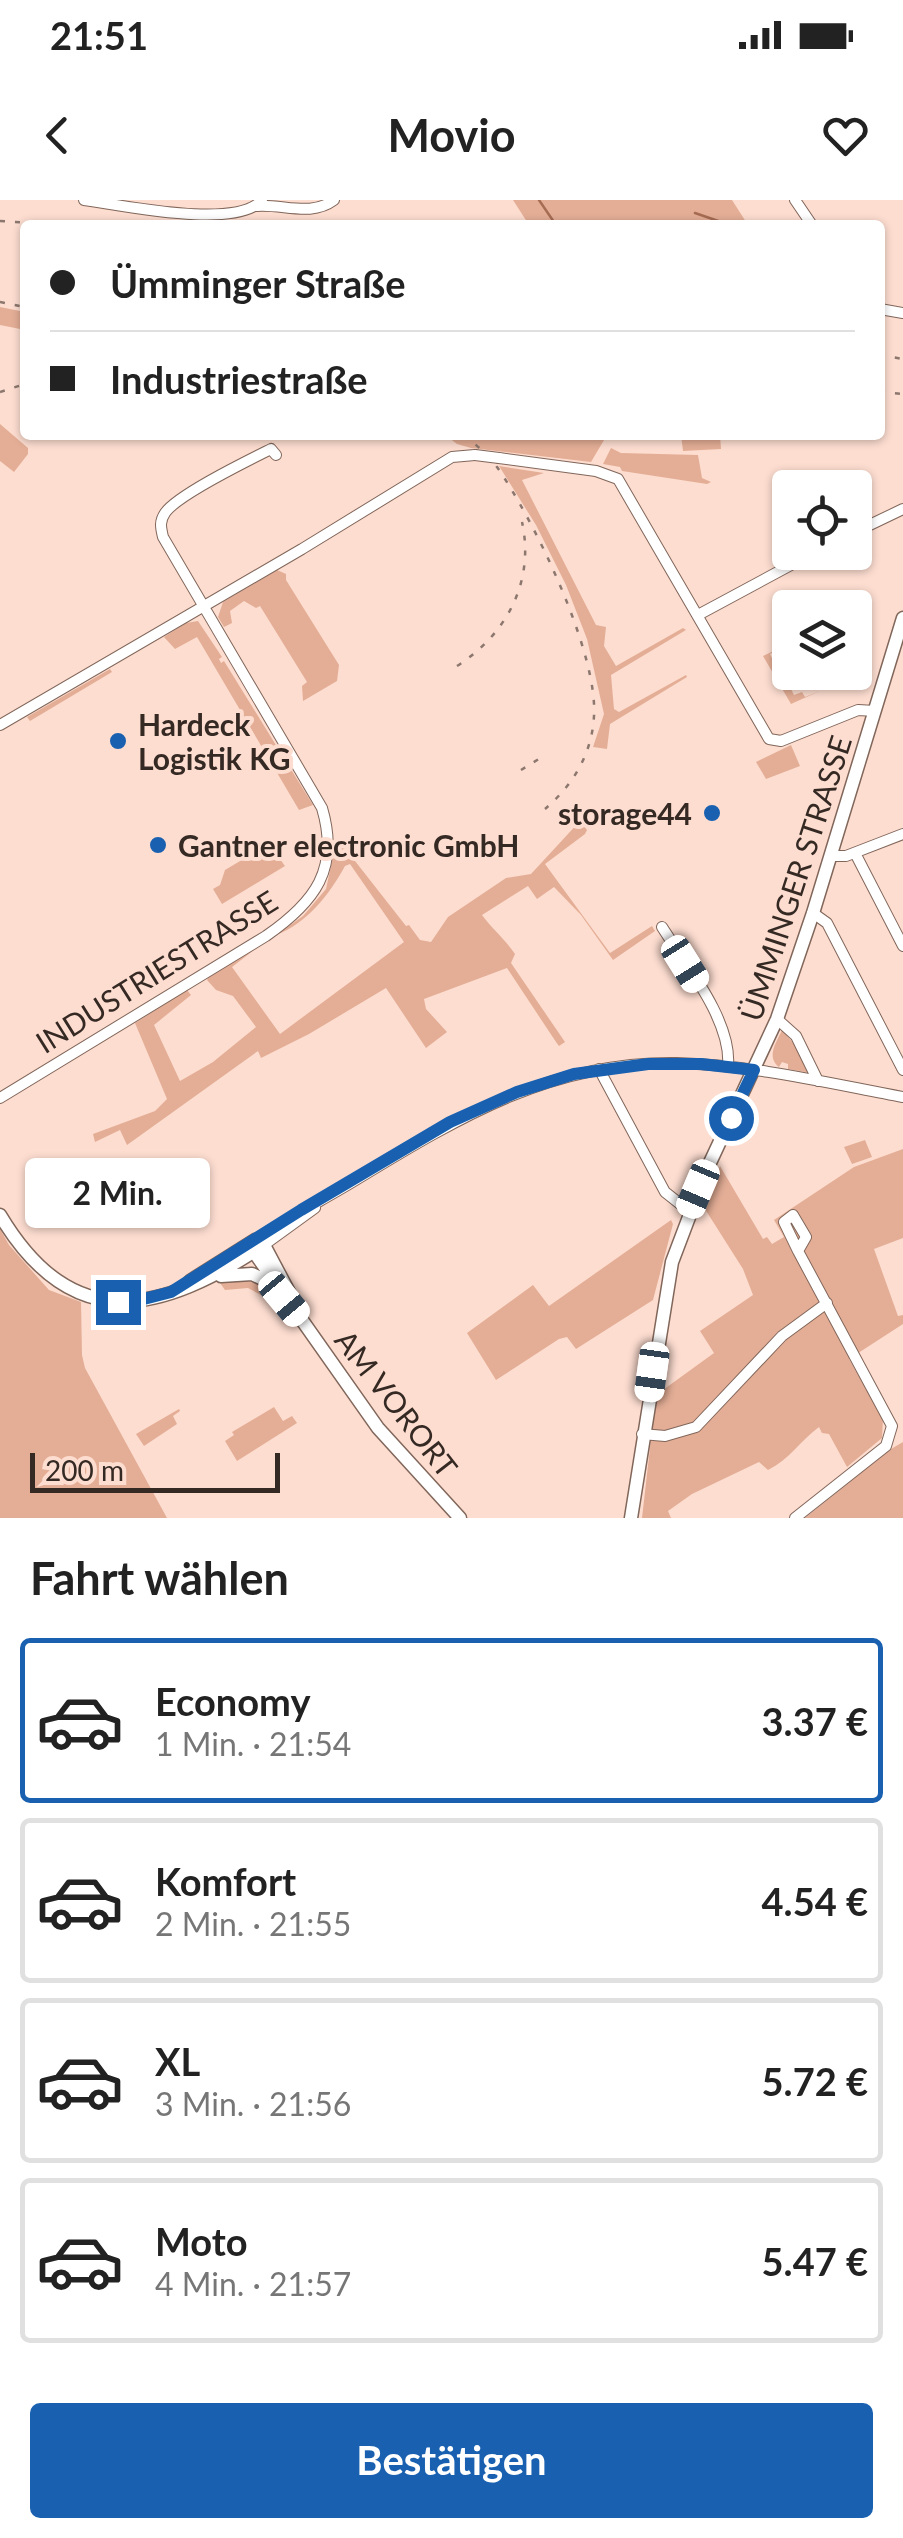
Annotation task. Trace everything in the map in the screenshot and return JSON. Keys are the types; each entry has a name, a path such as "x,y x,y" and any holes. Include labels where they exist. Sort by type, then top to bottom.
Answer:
{"street":[{"path":"86,200 223,214 260,203 318,210 334,200"},
{"path":"188,200 192,213"},
{"name":"INDUSTRIESTRASSE","path":"0,1098 266,936 299,911 318,887 328,842 322,808 163,537 162,517 178,501 271,449 276,455"},
{"path":"0,724 452,457 475,454 614,475 769,739 774,742 858,710 875,711"},
{"path":"872,524 903,509"},
{"path":"698,615 782,570"},
{"name":"ÜMMINGER STRASSE","path":"631,1518 668,1277 689,1212 777,1019 903,618"},
{"path":"831,856 846,856 903,834"},
{"path":"856,852 903,946"},
{"path":"813,913 827,924 903,1070"},
{"path":"662,927 722,1026 729,1045 728,1066"},
{"path":"777,1019 796,1036 818,1081"},
{"path":"213,1278 323,1200 483,1106 545,1082 599,1069 648,1064 728,1066 903,1097"},
{"path":"599,1069 665,1192 689,1212"},
{"path":"0,1215 31,1261 44,1273 94,1298 136,1301 213,1278 252,1274 275,1285"},
{"path":"171,1292 258,1246"},
{"name":"AM VORORT","path":"258,1246 275,1285 378,1428 460,1518"},
{"name":"AM VORORT","path":"258,1246 299,1316"},
{"path":"796,1518 886,1446 892,1432 889,1414 798,1251"},
{"path":"642,1434 666,1436 696,1426 782,1336 827,1303"}],"shaded area":[{"path":"513,200 732,200 745,220 526,220"},
{"path":"0,307 20,311 20,329 0,325"},
{"path":"0,424 28,448 28,454 14,472 0,461"},
{"path":"452,440 604,440 591,462 457,444"},
{"path":"682,440 720,440 721,449 683,451"},
{"path":"611,448 621,453 698,455 702,478 711,482 622,471 620,467 603,464"},
{"path":"499,466 544,473 522,480 596,625 606,627 604,646 616,666 683,628 686,630 611,675 614,709 619,712 687,677 610,724 607,749 593,747 604,714 587,639 536,525"},
{"path":"277,570 286,574 286,580 339,665 337,681 303,701 302,686 307,682 260,606 256,608 244,601 230,611 232,623 224,627 218,617 223,602"},
{"path":"198,621 313,805 299,810 197,637 175,649 164,637 186,623"},
{"path":"772,652 772,671 763,656"},
{"path":"110,669 112,672 30,721 27,717"},
{"path":"783,690 792,690 794,695 802,692 805,697 820,691 791,704"},
{"path":"791,745 800,766 766,779 756,762"},
{"path":"580,821 587,830 585,834 545,864 610,953 652,926 655,931 613,960 581,915 554,887 537,899 528,886 482,915 515,954 511,963 565,1042 559,1046 507,968 424,999 426,1009 447,1032 426,1048 386,988 261,1058 258,1051 127,1145 120,1130 95,1142 93,1134 155,1111 167,1099 135,1023 187,990 191,995 154,1025 180,1081 213,1062 256,1027 233,996 216,990 207,980 209,976 262,944 232,967 280,1034 404,942 350,864 307,916 276,935 303,916 326,889 337,838 406,926 420,940 431,942 448,917 506,878 531,874"},
{"path":"262,848 274,851 285,866 222,904 213,889 220,885 225,870"},
{"path":"782,1030 811,1073 775,1063 773,1050"},
{"path":"865,1140 872,1157 852,1164 844,1147"},
{"path":"903,1149 903,1238 874,1249 898,1316 903,1315 903,1324 849,1359 883,1419 882,1438 847,1467 829,1434 822,1433 819,1427 768,1470 759,1462 692,1494 668,1511 671,1518 642,1518 656,1395 714,1353 700,1331 753,1295 743,1269 703,1206 720,1166 763,1239 767,1237 772,1244 784,1237 774,1220 854,1167"},
{"path":"671,1220 653,1300 576,1349 567,1337 559,1339 496,1380 467,1333 533,1285 549,1306"},
{"path":"0,1229 9,1245 49,1290 81,1302 85,1368 167,1518 0,1518"},
{"path":"220,1283 255,1283 277,1298 270,1300 248,1288 225,1290"},
{"path":"274,1407 283,1421 292,1416 297,1423 237,1461 225,1441 234,1435 232,1432"},
{"path":"179,1409 173,1416 177,1424 144,1446 136,1434"},
{"path":"903,1442 903,1518 805,1518 891,1449"}],"waterway":[{"path":"539,200 553,220"},
{"path":"695,213 715,220"}],"railway":[{"path":"0,221 20,222"},
{"path":"0,302 20,306"},
{"path":"885,356 903,359"},
{"path":"0,392 20,386"},
{"path":"885,392 903,394"},
{"path":"470,440 494,463 528,519 561,587 586,658 594,716 589,743 572,779 545,809"},
{"path":"457,666 490,638 513,604 524,565 522,522"},
{"path":"521,770 542,757"}],"place":[{"name":"Hardeck Logistik KG","path":"118,741"},
{"name":"storage44","path":"712,813"},
{"name":"Gantner electronic GmbH","path":"158,845"}],"route":[{"path":"118,1302 171,1292 450,1122 545,1082 599,1069 648,1064 754,1070 731,1118"}]}
